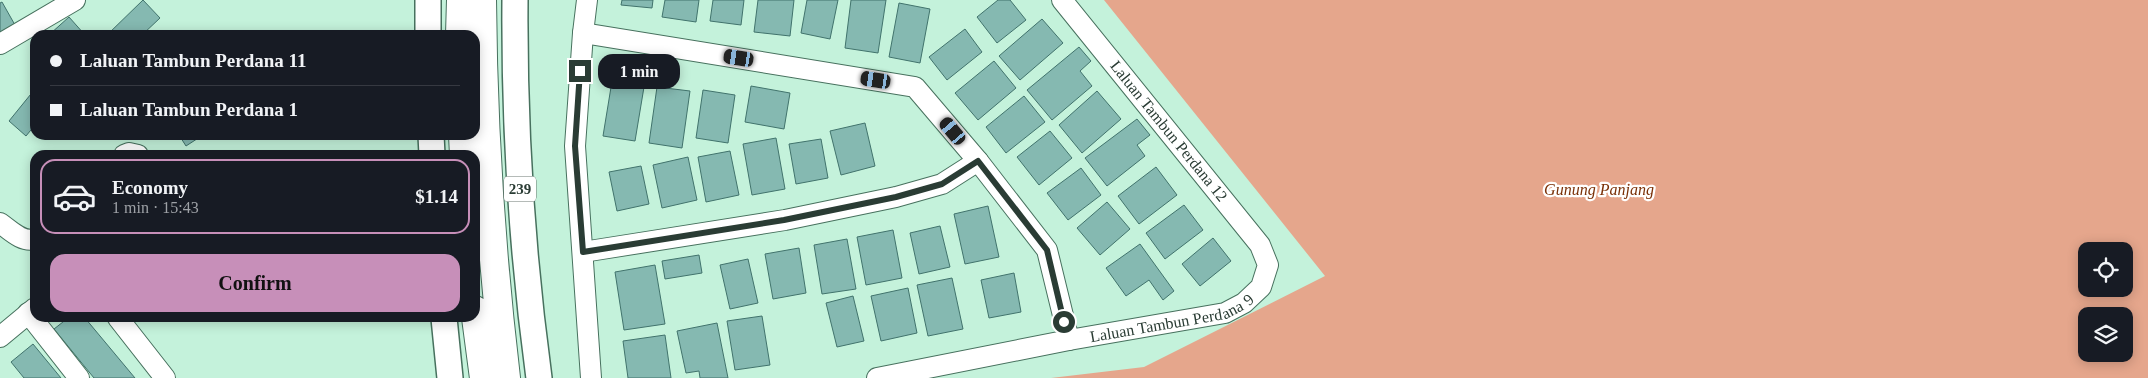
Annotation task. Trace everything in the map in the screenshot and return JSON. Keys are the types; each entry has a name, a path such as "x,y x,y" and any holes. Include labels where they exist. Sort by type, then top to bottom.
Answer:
{"highway":[{"path":"460,30 461,0"},
{"path":"482,0 487,166 498,314 506,378"},
{"path":"477,322 484,378"}],"main road":[{"path":"428,0 428,30"},
{"name":"239","path":"515,0 514,54 518,165 528,299 538,378"},
{"path":"444,322 450,378"}],"street":[{"path":"0,44 75,0"},
{"path":"587,0 575,146 591,378"},
{"name":"Laluan Tambun Perdana 12","path":"1062,0 1247,227 1260,246 1268,266"},
{"path":"583,33 915,87 978,161 1047,250 1069,340"},
{"path":"583,252 784,220 896,197 942,184 978,161"},
{"path":"0,223 17,236 30,240"},
{"name":"Laluan Tambun Perdana 9","path":"877,378 916,374 1069,340 1225,313 1244,303 1261,287 1268,266"},
{"path":"0,337 30,312"},
{"path":"40,322 79,378"},
{"path":"121,322 165,378"}],"green space":[{"name":"Gunung Panjang","path":"1104,0 2148,0 2148,378 1051,378 1144,367 1325,276"}],"building":[{"path":"143,0 160,18 147,30 112,30"},
{"path":"622,0 653,0 652,8 621,5"},
{"path":"665,0 699,0 696,22 662,17"},
{"path":"713,0 744,0 741,25 710,21"},
{"path":"758,0 794,0 790,36 754,32"},
{"path":"807,0 838,0 830,39 801,33"},
{"path":"851,0 886,0 878,53 845,48"},
{"path":"998,0 1010,0 1026,20 997,43 977,17"},
{"path":"2,2 15,25 0,34 0,3"},
{"path":"899,3 930,9 920,63 889,57"},
{"path":"69,17 81,30 54,30"},
{"path":"1042,19 1063,43 1020,80 999,56"},
{"path":"965,29 982,52 947,80 929,57"},
{"path":"1079,47 1091,61 1080,71 1092,86 1052,120 1027,90"},
{"path":"994,61 1016,88 978,120 955,93"},
{"path":"613,75 645,81 635,141 603,136"},
{"path":"751,86 790,93 784,129 745,122"},
{"path":"657,87 690,91 682,148 649,143"},
{"path":"703,90 735,95 728,143 696,138"},
{"path":"1097,91 1121,119 1082,153 1059,125"},
{"path":"30,95 30,131 26,136 9,121"},
{"path":"1024,96 1045,122 1006,153 986,127"},
{"path":"1137,119 1150,135 1137,145 1145,156 1107,186 1085,158"},
{"path":"865,123 875,166 841,175 830,131"},
{"path":"1050,131 1072,158 1039,185 1017,157"},
{"path":"776,138 785,189 752,195 743,144"},
{"path":"821,139 828,178 796,184 789,144"},
{"path":"182,140 195,140 186,146"},
{"path":"730,151 739,195 706,202 698,157"},
{"path":"688,157 697,200 662,208 653,165"},
{"path":"641,166 649,204 617,211 609,172"},
{"path":"1156,167 1177,195 1139,224 1118,196"},
{"path":"1081,168 1101,195 1068,220 1047,193"},
{"path":"1107,202 1130,229 1100,255 1077,228"},
{"path":"1184,205 1203,230 1165,259 1146,233"},
{"path":"988,206 999,257 965,264 954,214"},
{"path":"940,226 950,267 919,274 910,233"},
{"path":"893,230 902,278 866,285 857,237"},
{"path":"1213,238 1231,261 1200,286 1182,264"},
{"path":"847,239 856,289 822,294 814,245"},
{"path":"1140,244 1174,291 1163,300 1149,280 1126,296 1106,268"},
{"path":"799,248 806,293 773,299 765,254"},
{"path":"699,255 702,273 665,279 662,261"},
{"path":"748,259 758,303 730,309 720,265"},
{"path":"655,265 665,324 624,330 615,272"},
{"path":"1014,273 1021,312 989,318 981,280"},
{"path":"952,278 963,329 928,336 917,285"},
{"path":"908,288 917,333 881,341 871,296"},
{"path":"853,296 864,341 837,347 826,303"},
{"path":"762,316 770,365 735,370 727,321"},
{"path":"63,322 88,322 135,378 94,378 54,329"},
{"path":"717,323 728,378 700,378 699,371 686,373 677,331"},
{"path":"665,335 671,378 628,378 623,341"},
{"path":"33,344 61,378 24,378 11,362"}],"route":[{"path":"580,71 575,146 583,252 784,220 896,197 942,184 978,161 1047,250 1064,322"}]}
